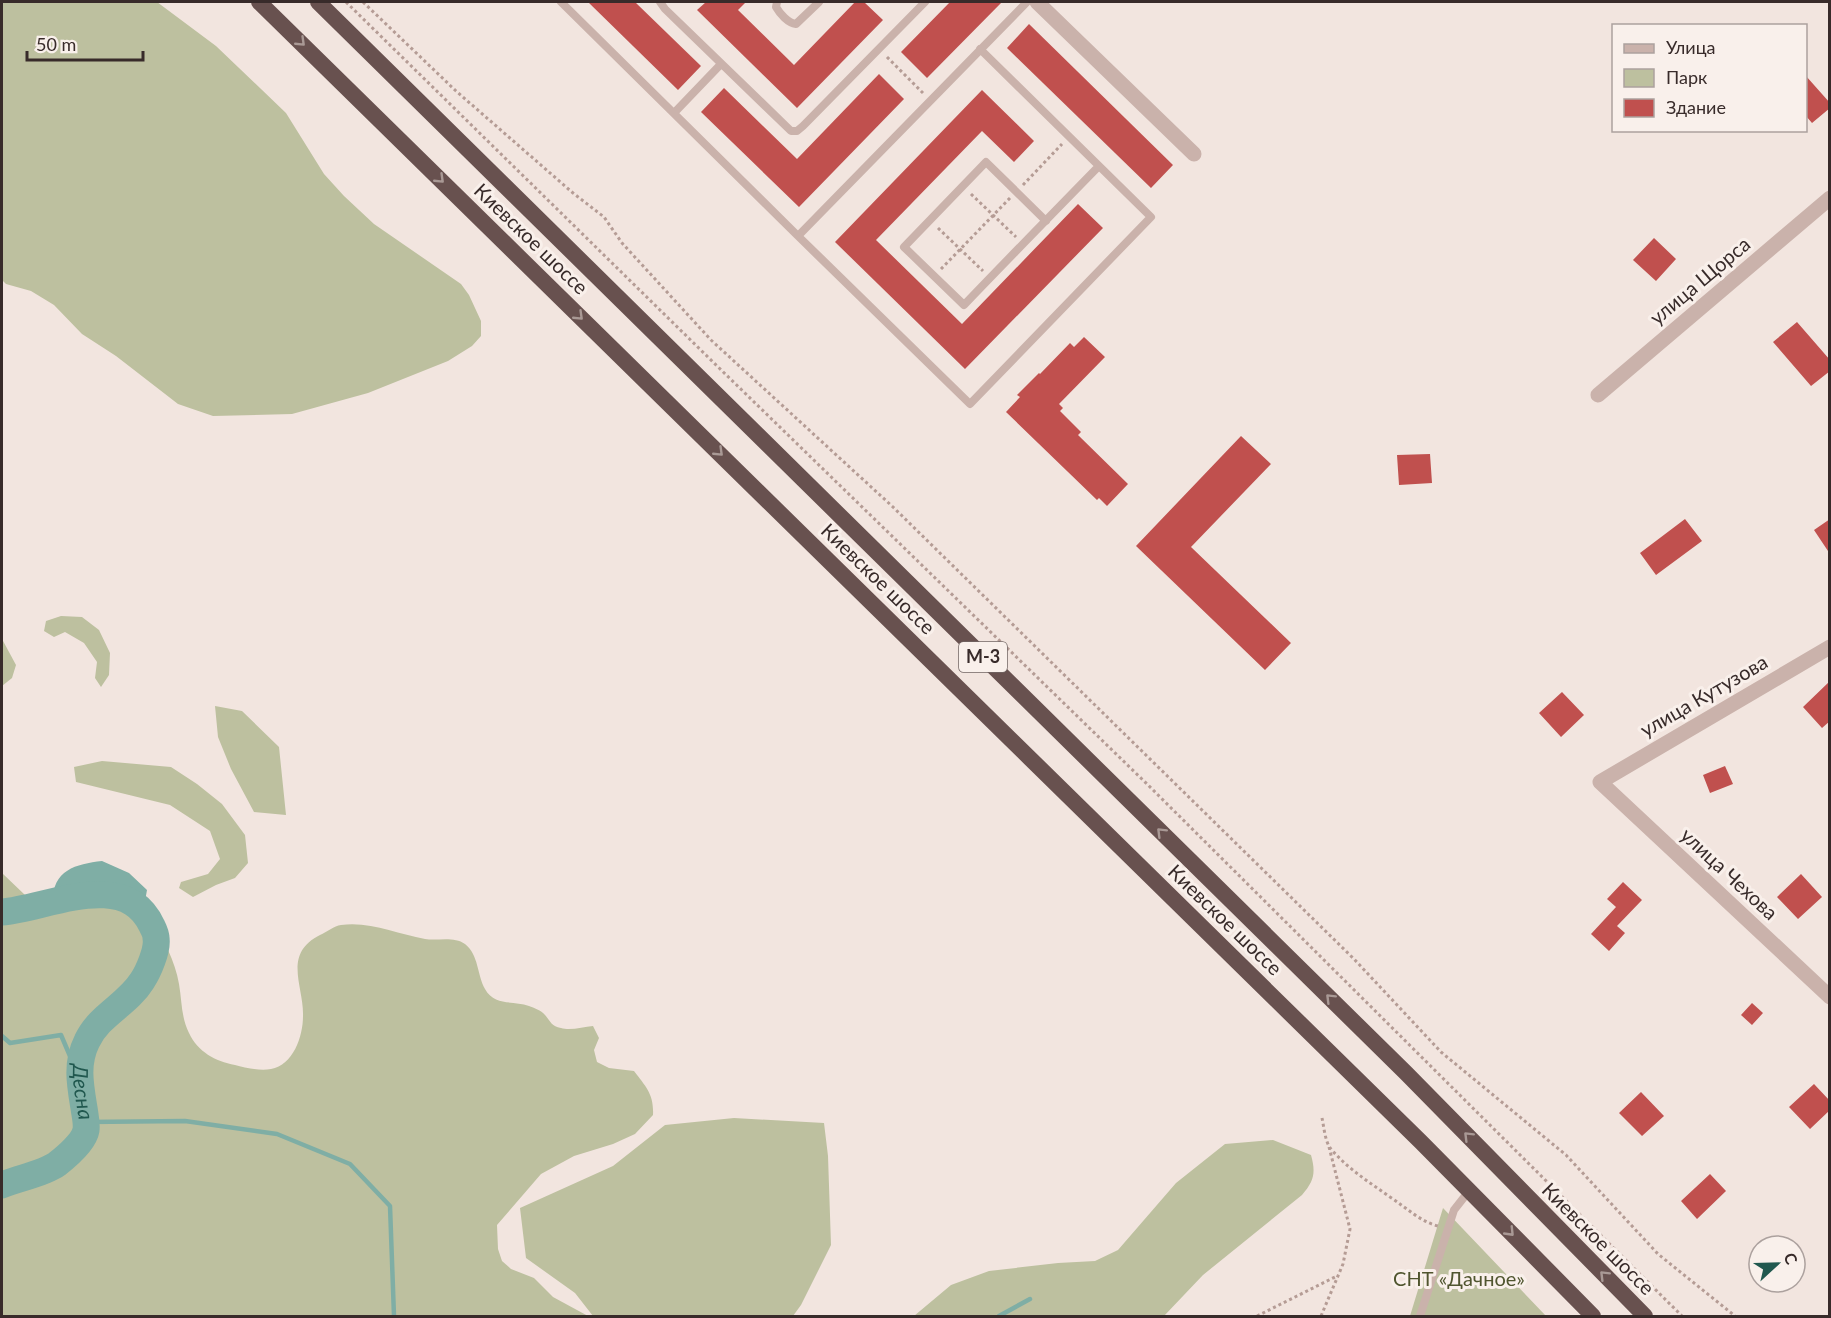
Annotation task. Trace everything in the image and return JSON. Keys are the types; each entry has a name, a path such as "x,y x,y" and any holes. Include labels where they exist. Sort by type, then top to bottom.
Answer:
{"highway":[{"name":"Киевское шоссе","path":"260,2 1469,1191 1593,1317"},
{"name":"Киевское шоссе","path":"318,2 1389,1056 1646,1317"}],"street":[{"path":"1037,2 1194,154"},
{"name":"улица Щорса","path":"1598,395 1830,198"},
{"name":"улица Кутузова","path":"1600,782 1830,647"},
{"name":"улица Чехова","path":"1600,782 1830,997"}],"lane":[{"path":"561,2 970,404 1151,217 980,50"},
{"path":"660,2 791,131 797,131 925,2"},
{"path":"777,2 776,8 790,22 796,24 819,2"},
{"path":"798,236 1027,2"},
{"path":"674,113 722,64"},
{"path":"1046,220 986,162 904,247 964,305 1099,166"},
{"path":"1420,1317 1447,1228 1456,1206 1469,1191"}],"path":[{"path":"346,2 1147,784 1682,1317"},
{"path":"363,2 456,91 573,193 604,217 622,243 711,340 893,507 1354,958 1440,1052 1566,1155 1658,1254 1735,1317"},
{"path":"879,49 931,100"},
{"path":"934,276 1069,137"},
{"path":"963,186 1023,244"},
{"path":"930,220 990,278"},
{"path":"1321,1317 1343,1264 1350,1229 1322,1118"},
{"path":"1329,1148 1359,1177 1393,1198 1413,1215 1427,1223 1447,1228"},
{"path":"1257,1317 1338,1275"}],"green space":[{"path":"2,2 157,2 216,46 286,113 324,174 374,224 461,284 469,295 481,321 481,336 472,346 448,361 368,393 292,414 213,416 178,404 116,356 82,334 54,305 31,291 6,284 2,280"},
{"path":"61,616 82,617 99,630 110,653 109,675 101,687 95,678 97,662 84,643 65,632 54,637 44,631 46,621"},
{"path":"2,639 16,665 12,678 2,686"},
{"path":"215,706 242,711 279,747 286,815 254,812 231,769 218,737"},
{"path":"102,761 171,767 197,784 222,804 245,835 248,863 235,878 193,897 179,888 181,882 208,874 220,859 210,831 170,805 76,782 74,767"},
{"path":"2,873 25,895 25,909 68,898 97,895 125,901 142,912 151,925 157,945 168,950 172,958 184,1021 189,1033 208,1055 228,1063 267,1070 279,1066 291,1056 299,1041 303,1024 298,971 301,951 320,935 341,925 362,925 425,939 451,939 461,942 473,954 482,983 489,995 499,1001 523,1004 537,1009 558,1027 568,1029 593,1026 599,1038 594,1050 597,1062 609,1068 634,1071 651,1096 653,1115 635,1134 613,1144 574,1156 541,1174 497,1225 498,1249 502,1261 511,1269 534,1278 553,1297 588,1316 2,1316"},
{"path":"734,1118 824,1123 828,1156 831,1245 801,1305 793,1316 593,1316 575,1293 526,1258 520,1208 613,1166 665,1125"},
{"path":"1273,1140 1311,1155 1314,1172 1309,1185 1302,1195 1203,1275 1164,1316 914,1316 951,1285 989,1271 1095,1261 1118,1250 1176,1183 1225,1144"},
{"name":"СНТ «Дачное»","path":"1443,1208 1546,1316 1410,1316"}],"water":[{"path":"102,861 129,873 147,890 143,912 127,901 109,895 90,895 53,902 54,891 61,876 83,864"}],"building":[{"path":"588,2 635,2 701,66 678,90"},
{"path":"706,2 746,2 738,10 794,65 855,2 864,2 883,20 797,108 697,10"},
{"path":"950,2 1002,2 927,78 901,52"},
{"path":"1029,24 1173,165 1151,188 1007,48"},
{"path":"879,74 904,99 799,207 701,112 724,88 797,159"},
{"path":"1807,77 1830,103 1830,108 1812,123 1807,117"},
{"path":"982,90 1034,141 1014,162 982,131 876,240 962,324 1078,204 1103,228 965,369 835,242"},
{"path":"1654,238 1676,259 1656,281 1633,260"},
{"path":"1797,322 1830,360 1830,371 1811,386 1773,342"},
{"path":"1084,337 1105,357 1059,404 1063,408 1060,411 1081,432 1078,435 1128,484 1107,506 1099,498 1097,500 1006,412 1020,397 1017,395 1070,343 1074,347"},
{"path":"1241,436 1271,464 1191,547 1291,643 1265,670 1136,546"},
{"path":"1430,454 1432,483 1399,485 1397,455"},
{"path":"1685,519 1702,541 1656,575 1640,553"},
{"path":"1830,519 1830,554 1814,530"},
{"path":"1830,681 1830,721 1822,728 1803,707"},
{"path":"1562,692 1584,715 1561,737 1539,713"},
{"path":"1725,766 1733,784 1710,793 1703,775"},
{"path":"1801,874 1822,897 1798,919 1777,897"},
{"path":"1623,882 1642,900 1617,926 1625,933 1609,951 1591,934 1616,907 1607,899"},
{"path":"1752,1003 1763,1013 1752,1025 1741,1015"},
{"path":"1814,1084 1830,1101 1830,1110 1810,1129 1789,1107"},
{"path":"1641,1092 1664,1116 1642,1136 1619,1113"},
{"path":"1710,1174 1726,1191 1697,1219 1681,1201"}],"waterway":[{"name":"Десна","path":"2,912 83,896 104,895 123,898 140,908 156,935 156,949 142,981 129,997 92,1032 81,1057 80,1074 86,1119 85,1135 57,1164 2,1185"},
{"path":"2,1036 10,1043 61,1035 79,1077"},
{"path":"86,1122 185,1121 277,1134 350,1164 390,1206 394,1316"},
{"path":"999,1316 1030,1299"}]}
